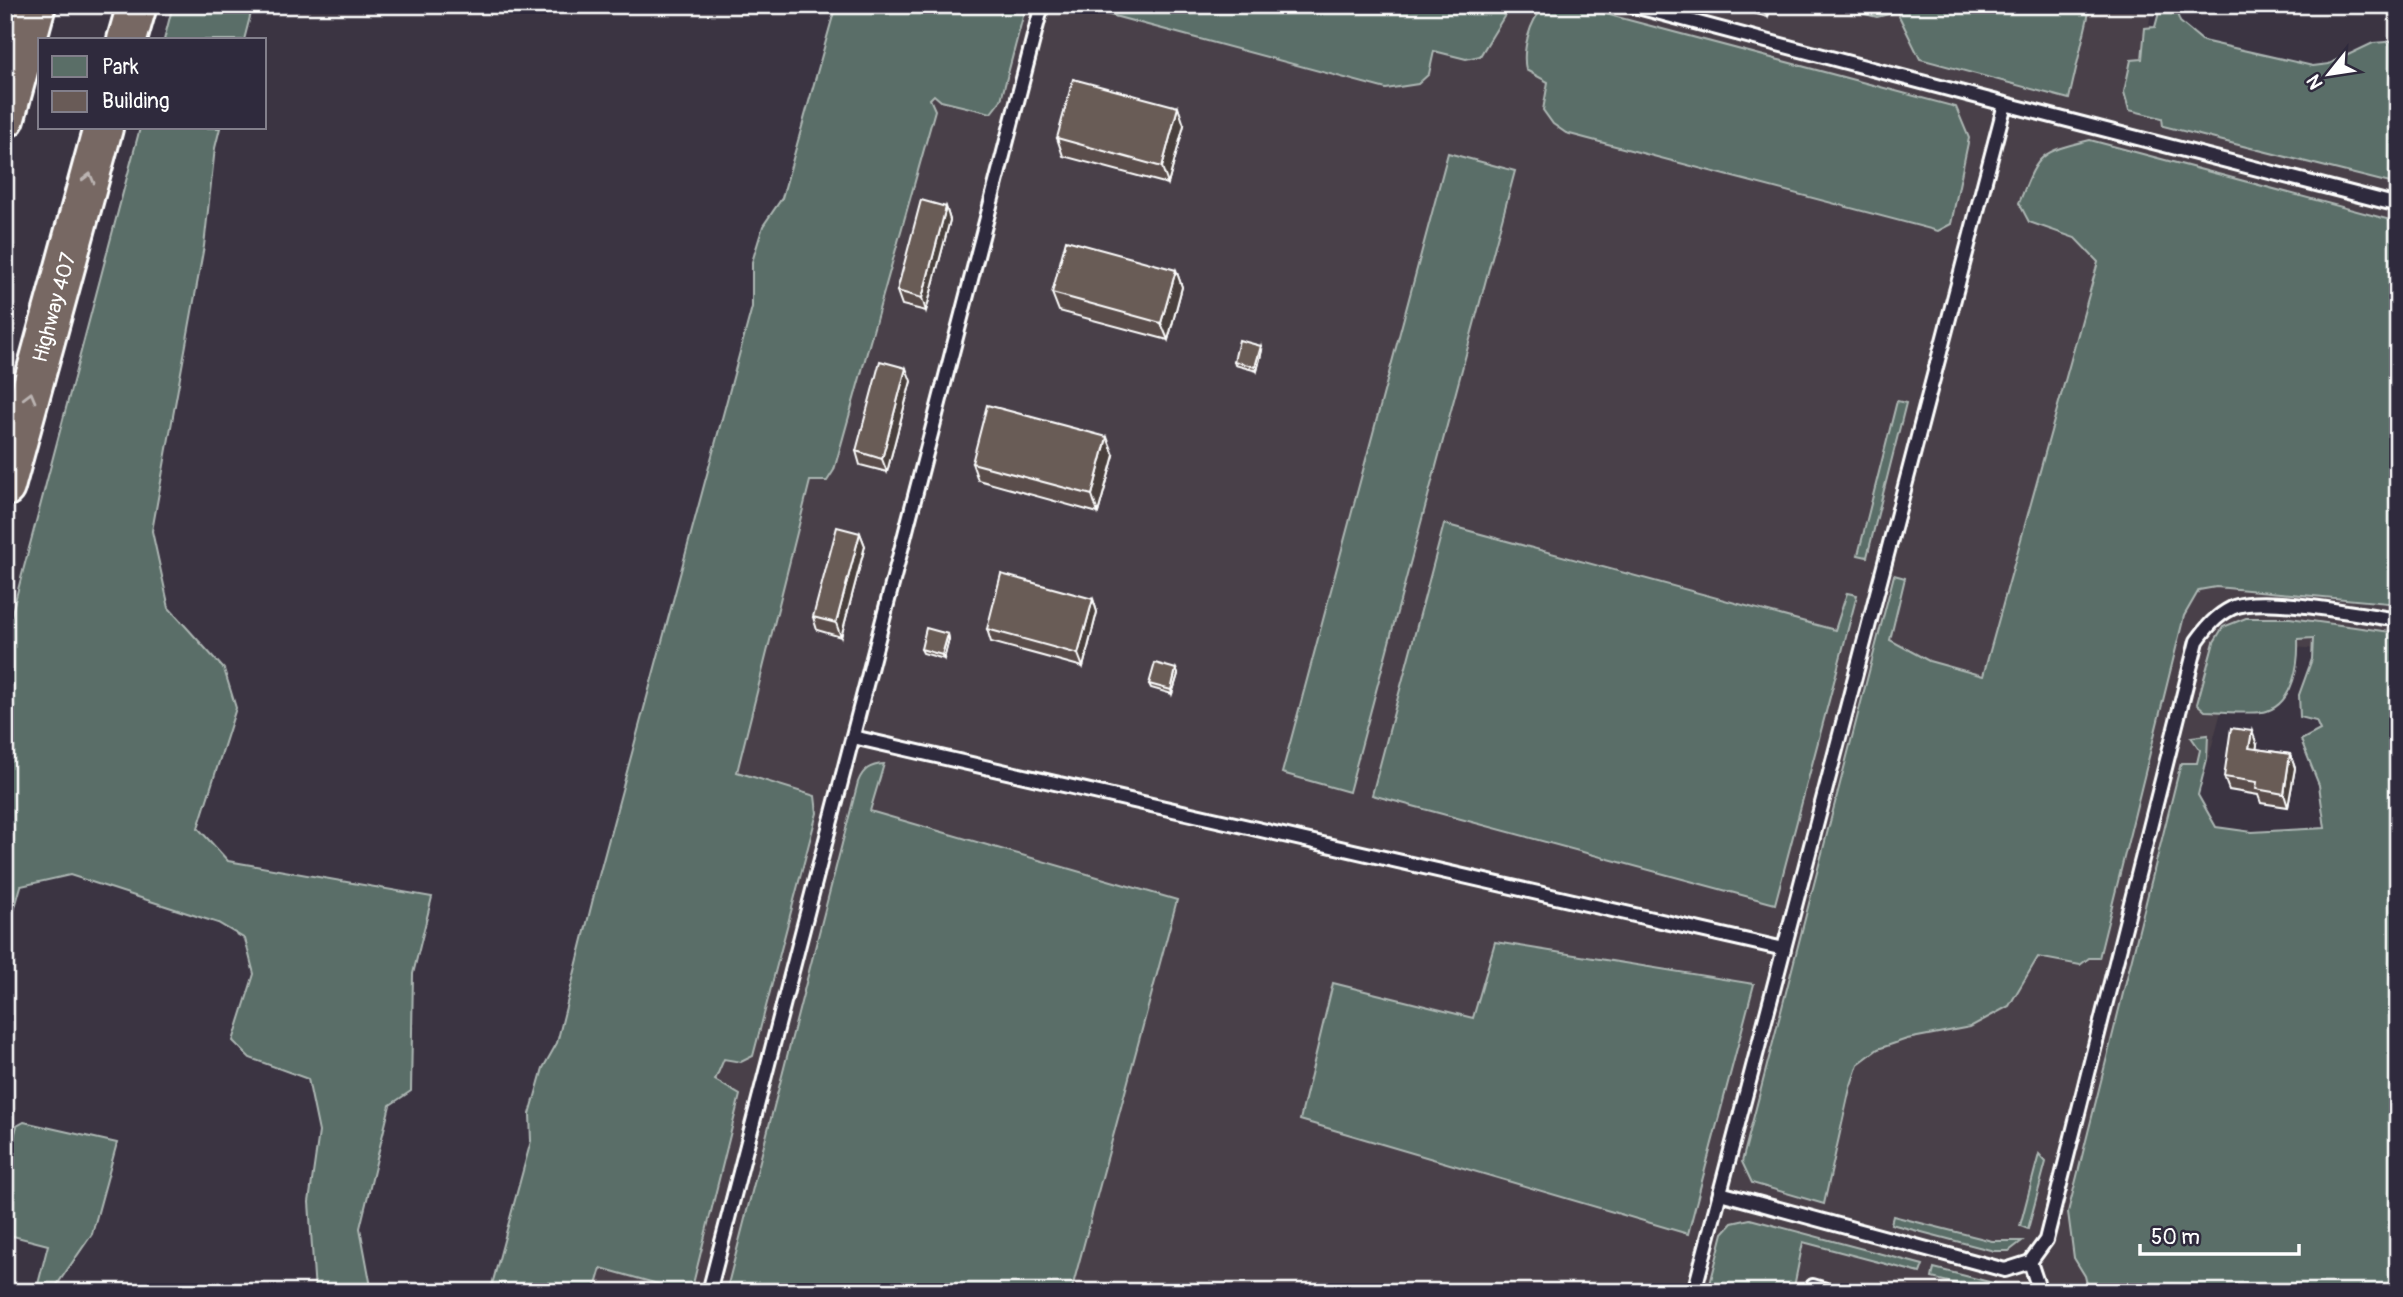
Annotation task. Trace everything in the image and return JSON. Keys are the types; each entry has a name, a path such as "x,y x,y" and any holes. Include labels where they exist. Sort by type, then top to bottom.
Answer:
{"highway":[{"path":"5,118 36,5"},
{"path":"128,38 136,5"},
{"name":"Highway 407","path":"5,487 102,130"}],"lane":[{"path":"709,1292 1042,5"},
{"path":"1630,5 2398,205"},
{"path":"1694,1292 2005,104"},
{"path":"1720,1193 2005,1270 2030,1262 2046,1240 2197,641 2211,622 2234,607 2263,602 2398,620"},
{"path":"853,737 1784,949"},
{"path":"2030,1262 2040,1292"},
{"path":"1812,1286 1833,1292"}],"shaded area":[{"path":"940,5 2152,5 2149,24 2196,54 2398,112 2398,658 2240,641 2074,1258 2085,1276 2089,1292 594,1292 812,473"}],"green space":[{"path":"173,5 253,5 245,38 165,38"},
{"path":"836,5 1026,5 1001,100 991,113 941,101 934,95 930,99 935,110 834,470 827,481 810,481 737,772 815,796 817,813 753,1056 741,1062 724,1059 715,1080 740,1095 691,1292 657,1292 658,1284 601,1268 594,1292 490,1292 531,1141 530,1114 543,1068 557,1043 597,883 752,307 752,262 763,226 782,198"},
{"path":"1097,5 1506,5 1505,15 1480,56 1466,59 1434,51 1429,74 1418,84 1386,89 1103,13"},
{"path":"1557,5 1572,5 1956,107 1969,138 1951,224 1938,231 1566,133 1553,124 1543,110 1548,82 1526,70 1525,62 1526,45 1534,20 1544,7 1554,9"},
{"path":"1828,5 2078,5 2090,8 2069,99 1920,59 1897,12 1877,17"},
{"path":"2161,5 2174,5 2180,22 2203,41 2313,66 2329,64 2373,43 2398,41 2398,185 2163,126 2162,118 2129,110 2124,92 2131,60 2142,59 2145,28 2155,27"},
{"path":"139,130 220,130 204,246 152,531 169,608 224,669 236,708 198,828 228,861 432,897 413,974 411,1091 390,1105 360,1228 372,1292 315,1292 309,1202 319,1132 308,1079 250,1058 233,1041 254,974 245,939 218,923 70,875 21,886 5,943 5,639"},
{"path":"2090,140 2398,222 2398,604 2216,587 2199,590 2184,616 2099,958 2089,958 2080,965 2038,957 2009,1006 1970,1027 1907,1039 1878,1049 1858,1064 1850,1088 1824,1204 1752,1183 1742,1162 1894,575 1905,578 1890,640 1929,661 1983,676 2098,262 2075,238 2029,222 2019,203 2031,174 2042,158 2059,148"},
{"path":"1448,153 1515,171 1349,792 1282,773"},
{"path":"1897,401 1906,403 1867,557 1858,555"},
{"path":"1444,524 1835,630 1847,593 1857,595 1775,904 1372,795"},
{"path":"2246,618 2290,618 2398,633 2398,1292 2089,1292 2085,1276 2074,1258 2068,1212 2181,763 2197,763 2200,750 2191,737 2208,735 2207,759 2198,795 2216,827 2252,832 2325,828 2319,785 2301,740 2320,730 2316,721 2300,717 2299,695 2312,659 2313,638 2298,639 2293,681 2289,691 2276,706 2262,712 2238,712 2205,711 2197,704 2214,642 2223,627"},
{"path":"884,764 870,811 1177,900 1071,1292 726,1292 858,782 868,768"},
{"path":"1495,942 1754,984 1688,1234 1300,1120 1333,983 1473,1018"},
{"path":"24,1122 117,1143 92,1234 52,1292 36,1292 48,1245 5,1234 5,1168 17,1126"},
{"path":"2039,1154 2046,1162 2028,1229 2020,1226"},
{"path":"1893,1216 1992,1241 2022,1241 2009,1251 1994,1251 1891,1224"},
{"path":"1750,1219 1923,1265 1920,1273 1803,1242 1793,1292 1708,1292 1723,1233 1732,1223"},
{"path":"1934,1268 2009,1287 2008,1292 1989,1292 1932,1278"}],"building":[{"path":"1073,79 1178,107 1162,167 1057,138"},
{"path":"921,200 946,207 922,298 897,291"},
{"path":"1066,240 1176,270 1161,323 1052,293"},
{"path":"1239,340 1261,346 1255,367 1234,361"},
{"path":"880,361 906,368 882,459 856,451"},
{"path":"987,405 1107,437 1092,495 972,463"},
{"path":"837,527 860,533 836,623 813,617"},
{"path":"1001,574 1093,599 1078,654 987,629"},
{"path":"926,628 948,634 942,655 921,649"},
{"path":"1155,663 1176,669 1171,690 1149,684"},
{"path":"2231,728 2252,731 2249,748 2290,754 2284,794 2256,789 2257,782 2224,777"}]}
